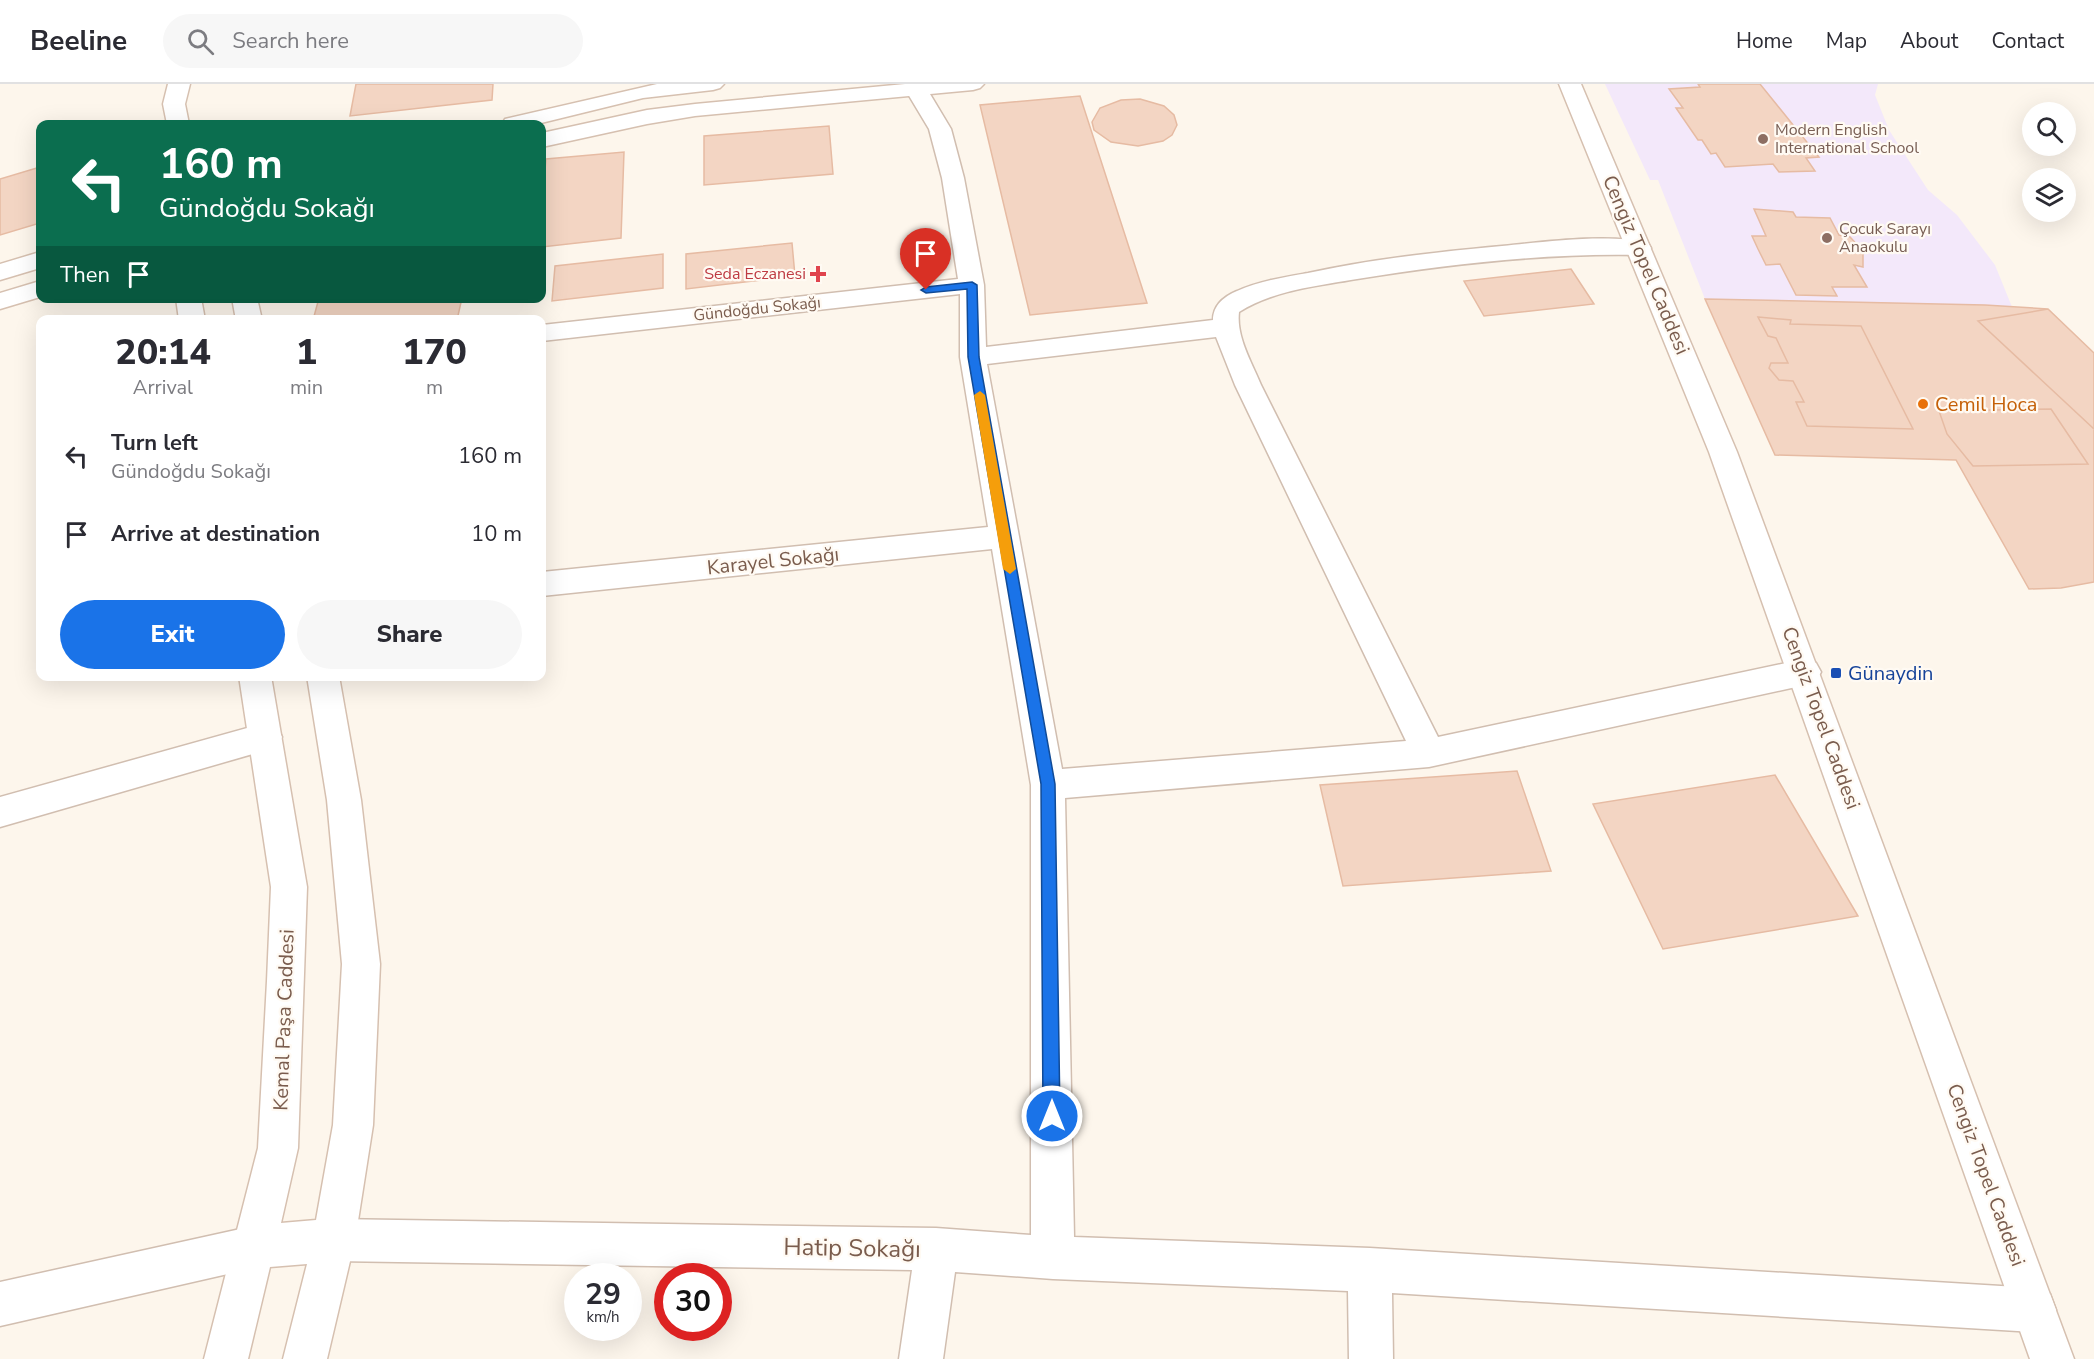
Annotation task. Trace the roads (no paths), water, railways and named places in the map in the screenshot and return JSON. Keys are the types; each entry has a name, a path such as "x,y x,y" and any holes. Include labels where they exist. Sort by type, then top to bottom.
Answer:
{"street":[{"path":"177,120 174,104 179,84"},
{"path":"527,120 643,88 712,84"},
{"path":"546,139 647,117 785,100 973,84"},
{"name":"Cengiz Topel Caddesi","path":"1570,84 1724,452 2052,1359"},
{"path":"643,88 647,117"},
{"path":"916,89 940,129 953,178 972,285 973,357 1048,784 1053,1258"},
{"path":"1429,753 1248,385 1224,317 1228,308 1242,297 1299,280 1538,250 1639,248"},
{"path":"0,272 36,261"},
{"name":"Gündoğdu Sokağı","path":"546,333 972,285"},
{"path":"0,301 36,290"},
{"path":"973,357 1226,327"},
{"name":"Karayel Sokağı","path":"546,584 1004,537"},
{"path":"1048,784 1429,753 1805,672"},
{"name":"Kemal Paşa Caddesi","path":"226,1359 278,1148 289,887 256,681"},
{"path":"305,1359 334,1240 353,1125 361,964 344,800 324,681"},
{"path":"0,812 265,737"},
{"name":"Hatip Sokağı","path":"0,1304 254,1247 334,1240 936,1249 1053,1258 1370,1270 2034,1310"},
{"path":"921,1359 936,1249"},
{"path":"1370,1270 1371,1359"}],"place":[{"name":"Modern English International School","path":"1763,139"},
{"name":"Çocuk Sarayı Anaokulu","path":"1827,238"},
{"name":"Seda Eczanesi","path":"818,274"},
{"name":"Cemil Hoca","path":"1923,404"},
{"name":"Günaydin","path":"1836,673"}]}
